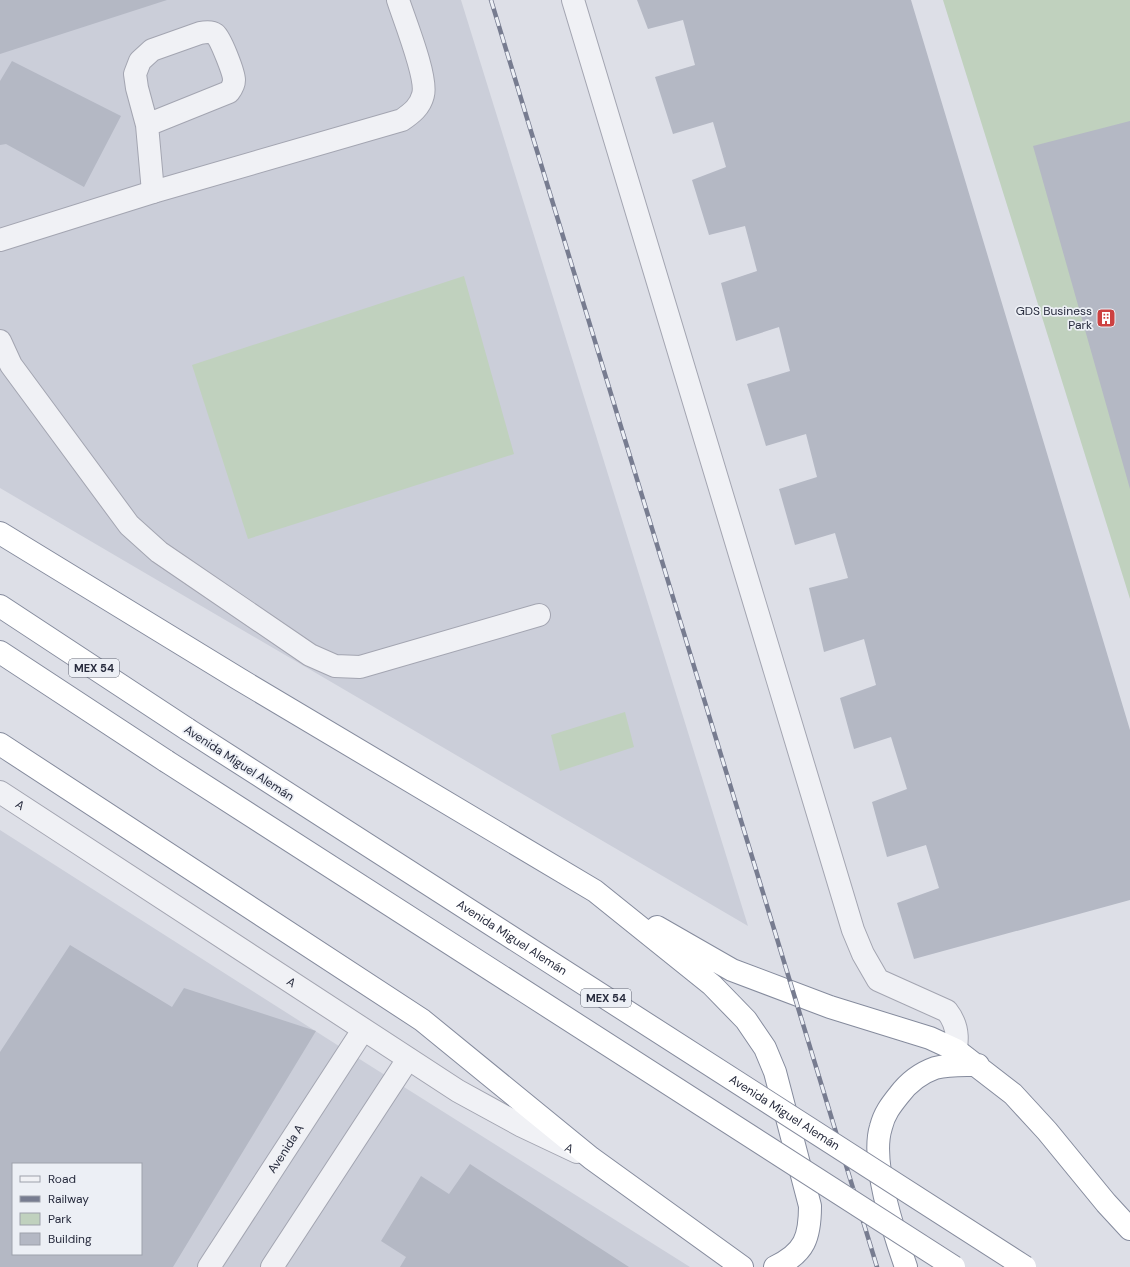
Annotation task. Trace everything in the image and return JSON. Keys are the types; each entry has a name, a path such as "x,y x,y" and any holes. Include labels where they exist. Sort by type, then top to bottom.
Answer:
{"highway":[{"path":"2,533 239,678 595,891 732,970 830,1007 930,1038 955,1058 978,1065 1013,1094 1047,1131 1106,1203 1130,1229"},
{"name":"Avenida Miguel Alemán","path":"0,606 187,729 1025,1267"},
{"name":"MEX 54","path":"0,652 954,1267"},
{"path":"0,744 422,1020 591,1158 742,1267"},
{"path":"595,891 712,985 746,1020 765,1048 775,1072 810,1206 810,1226 803,1246 785,1265"},
{"path":"906,1267 881,1179 879,1152 880,1128 888,1108 904,1089 922,1074 955,1058"}],"street":[{"path":"0,240 153,192 402,120 417,108 424,93 422,74 398,0"},
{"path":"572,0 853,930 863,954 878,980 947,1011 954,1020 957,1029 955,1058"},
{"path":"147,125 229,92 233,86 234,79 220,39 214,33 200,33 152,50 140,61 135,74 137,88 147,125 153,192"},
{"path":"0,341 11,365 129,526 159,552 310,655 335,666 360,666 538,615"},
{"name":"A","path":"0,792 470,1098 522,1126 591,1158"},
{"name":"Avenida A","path":"209,1267 364,1030"},
{"path":"272,1267 408,1059"}],"shaded area":[{"path":"0,0 461,0 748,926 0,488"},
{"path":"0,830 342,1048 690,1267 0,1267"}],"green space":[{"path":"943,0 1130,0 1130,599"},
{"path":"464,276 514,454 248,539 192,365"},
{"path":"625,712 634,747 560,771 551,735"}],"building":[{"path":"0,0 167,0 0,54"},
{"path":"637,0 911,0 1130,730 1130,900 914,959 897,903 939,888 926,845 887,857 872,802 907,789 891,737 854,749 840,698 876,685 864,639 824,652 809,588 848,578 835,533 795,545 779,489 817,477 806,434 766,446 747,384 790,371 779,327 736,341 721,283 757,271 745,226 709,235 692,180 726,167 713,122 673,134 655,77 695,65 683,20 648,29"},
{"path":"12,61 121,116 84,187 6,144 0,145 0,81"},
{"name":"GDS Business Park","path":"1130,121 1130,489 1033,146"},
{"path":"70,945 172,1007 184,988 316,1031 173,1267 0,1267 0,1052"},
{"path":"470,1164 629,1267 400,1267 406,1257 381,1241 421,1176 449,1194"}],"railway":[{"path":"491,0 877,1267"}],"place":[{"name":"GDS Business Park","path":"1106,318"}]}
